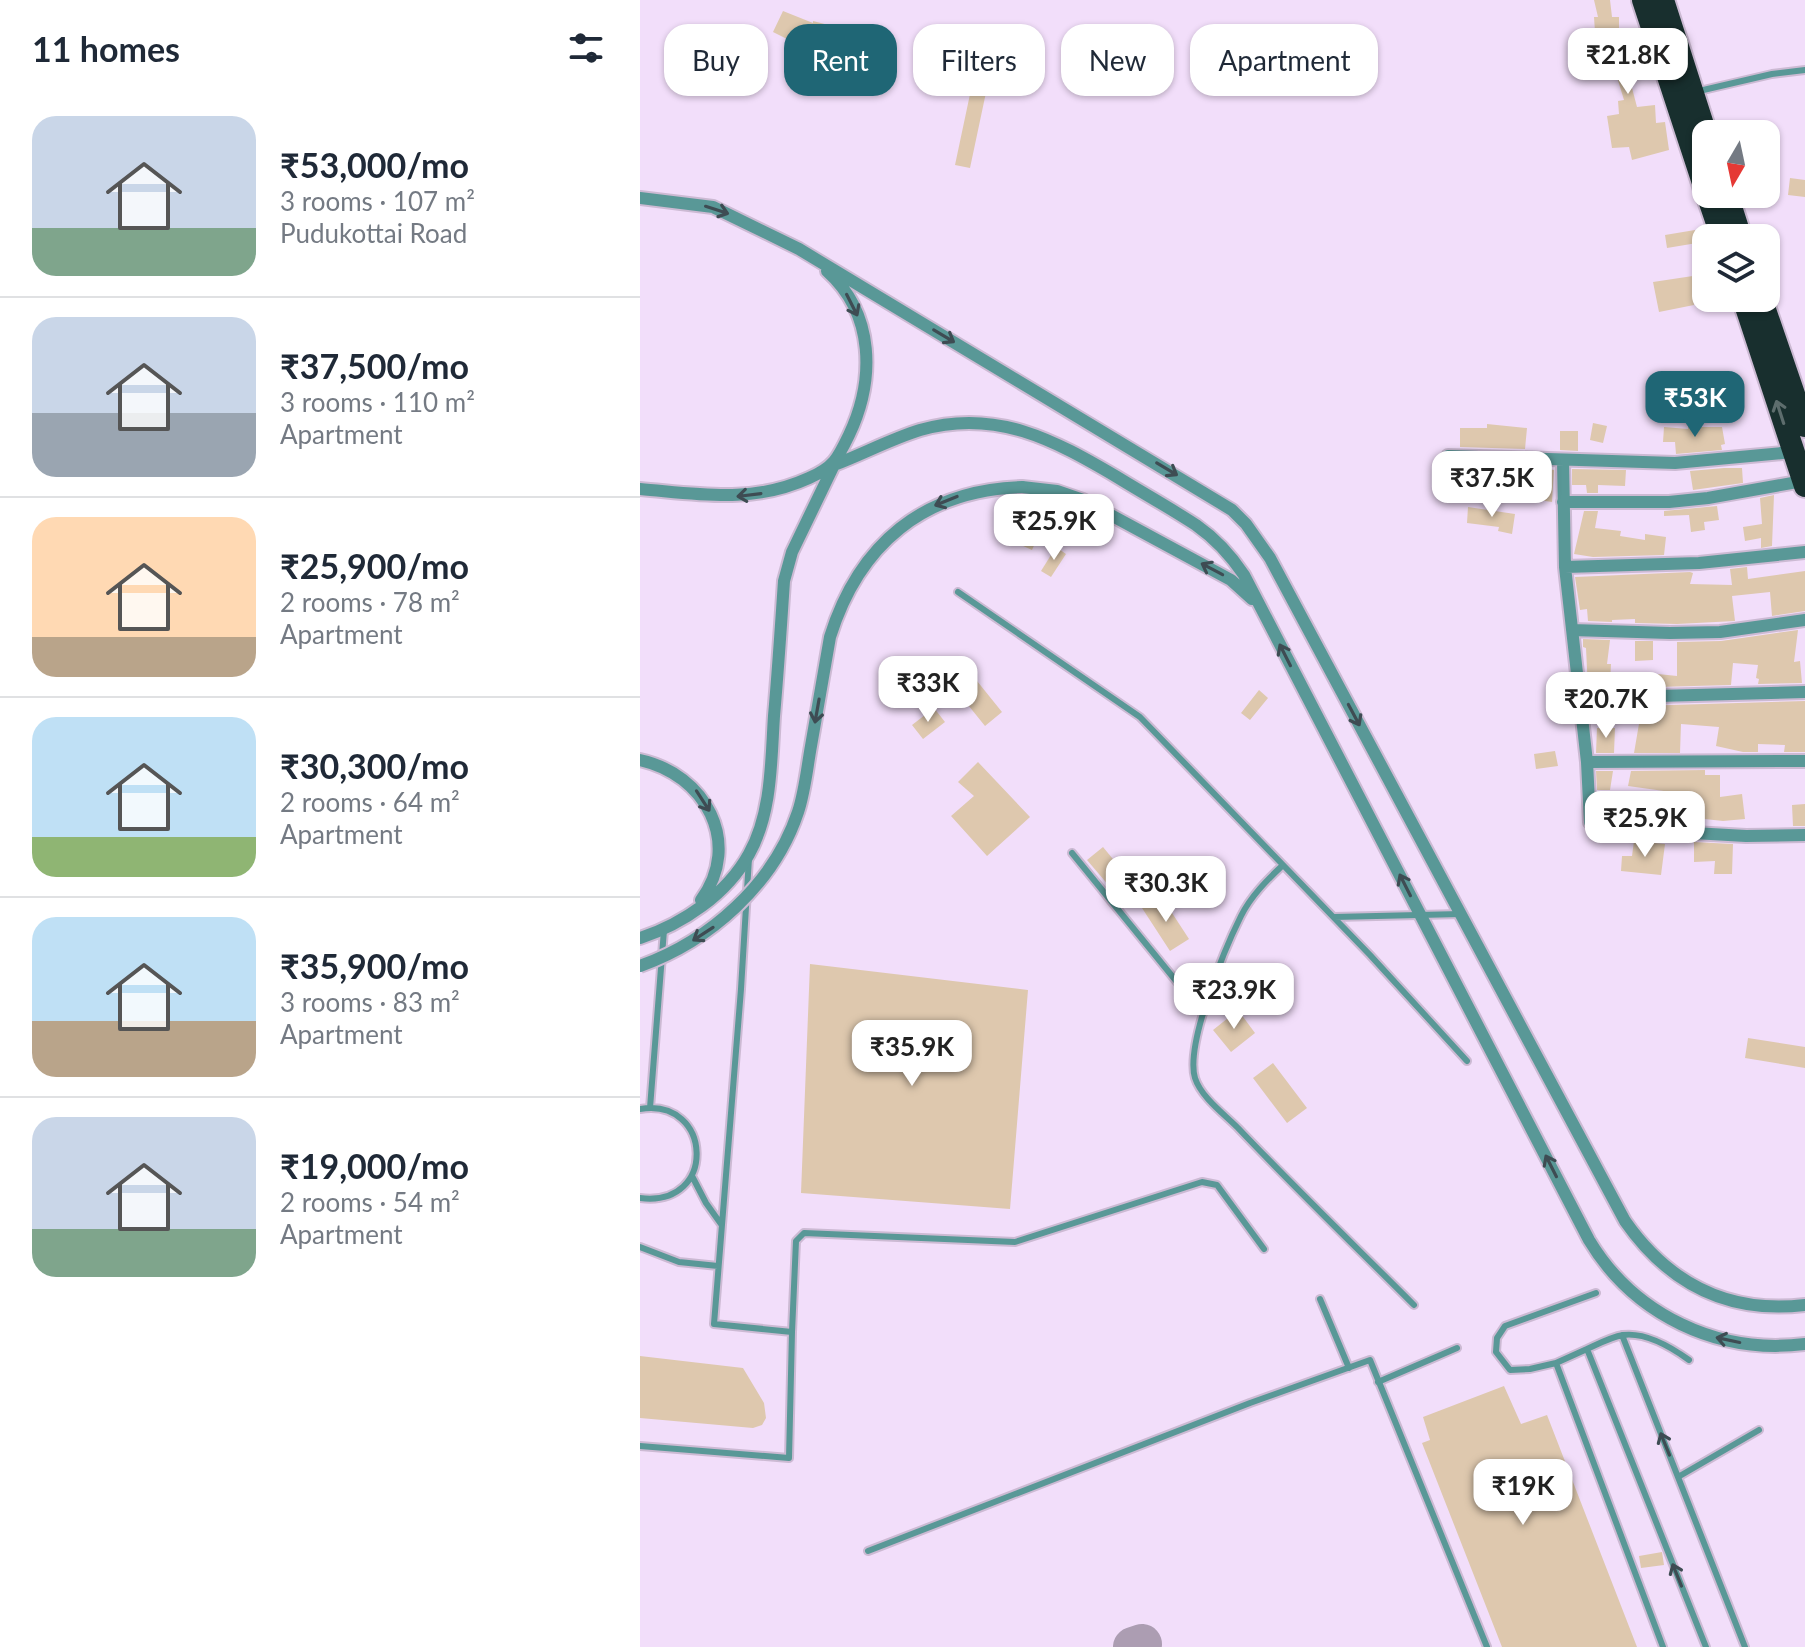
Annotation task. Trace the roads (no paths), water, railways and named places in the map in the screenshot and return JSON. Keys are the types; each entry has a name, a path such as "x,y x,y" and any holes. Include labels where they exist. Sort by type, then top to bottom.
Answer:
{"highway":[{"path":"1643,0 1692,150"},
{"path":"1663,0 1701,120"},
{"path":"1748,312 1804,483"},
{"path":"1766,312 1805,426"}],"street":[{"path":"640,198 713,207 799,249 1211,496 1246,524 1270,558 1625,1221 1638,1240 1658,1260 1695,1288 1754,1306 1805,1305"},
{"path":"640,938 668,928 698,909 728,881 749,854 761,825 769,790 784,581 792,552 861,408 868,366 862,326 844,290 830,273 799,249"},
{"path":"640,489 735,497 756,495 810,478 834,465 922,430 952,424 983,423 1043,437 1178,513 1219,541 1244,575 1589,1240 1624,1286 1656,1311 1706,1336 1766,1346 1805,1344"},
{"path":"1448,456 1675,463 1793,452"},
{"path":"1563,460 1565,567 1581,698 1590,822 1605,828 1746,836 1805,835"},
{"path":"1563,502 1669,502 1804,483"},
{"path":"640,966 672,953 718,924 746,896 785,841 798,813 830,637 837,615 849,590 877,550 904,526 935,505 990,488 1022,487 1057,491 1083,500 1231,580 1247,593 1268,621"},
{"path":"1565,567 1699,563 1805,552"},
{"path":"1572,630 1720,632 1805,620"},
{"path":"1581,698 1805,692"},
{"path":"640,760 655,763 694,787 711,812 716,827 718,858 711,884 695,908 668,928"},
{"path":"1587,762 1805,761"}],"lane":[{"path":"1692,93 1772,74 1805,70"},
{"path":"958,592 1140,717 1334,917 1467,1061"},
{"path":"1072,853 1203,1014"},
{"path":"749,854 714,1324 792,1332"},
{"path":"1283,865 1260,888 1241,915 1203,1014 1194,1060 1196,1081 1414,1305"},
{"path":"1334,917 1461,914"},
{"path":"650,1108 668,928"},
{"path":"640,1109 666,1110 680,1118 691,1130 697,1145 697,1161 692,1176 682,1188 669,1197 653,1200 640,1198"},
{"path":"692,1176 721,1225"},
{"path":"640,1446 789,1458 796,1241 804,1233 1015,1242 1202,1182 1217,1185 1264,1249"},
{"path":"640,1247 679,1262 718,1266"},
{"path":"1596,1293 1505,1326 1497,1338 1496,1352 1510,1370 1530,1369 1556,1363 1622,1335 1635,1335 1656,1341 1689,1360"},
{"path":"1320,1299 1349,1368"},
{"path":"1622,1335 1745,1647"},
{"path":"1378,1382 1457,1348"},
{"path":"1587,1349 1706,1647"},
{"path":"868,1551 1250,1403 1370,1360 1487,1647"},
{"path":"1556,1363 1663,1647"},
{"path":"1678,1477 1759,1430"}]}
